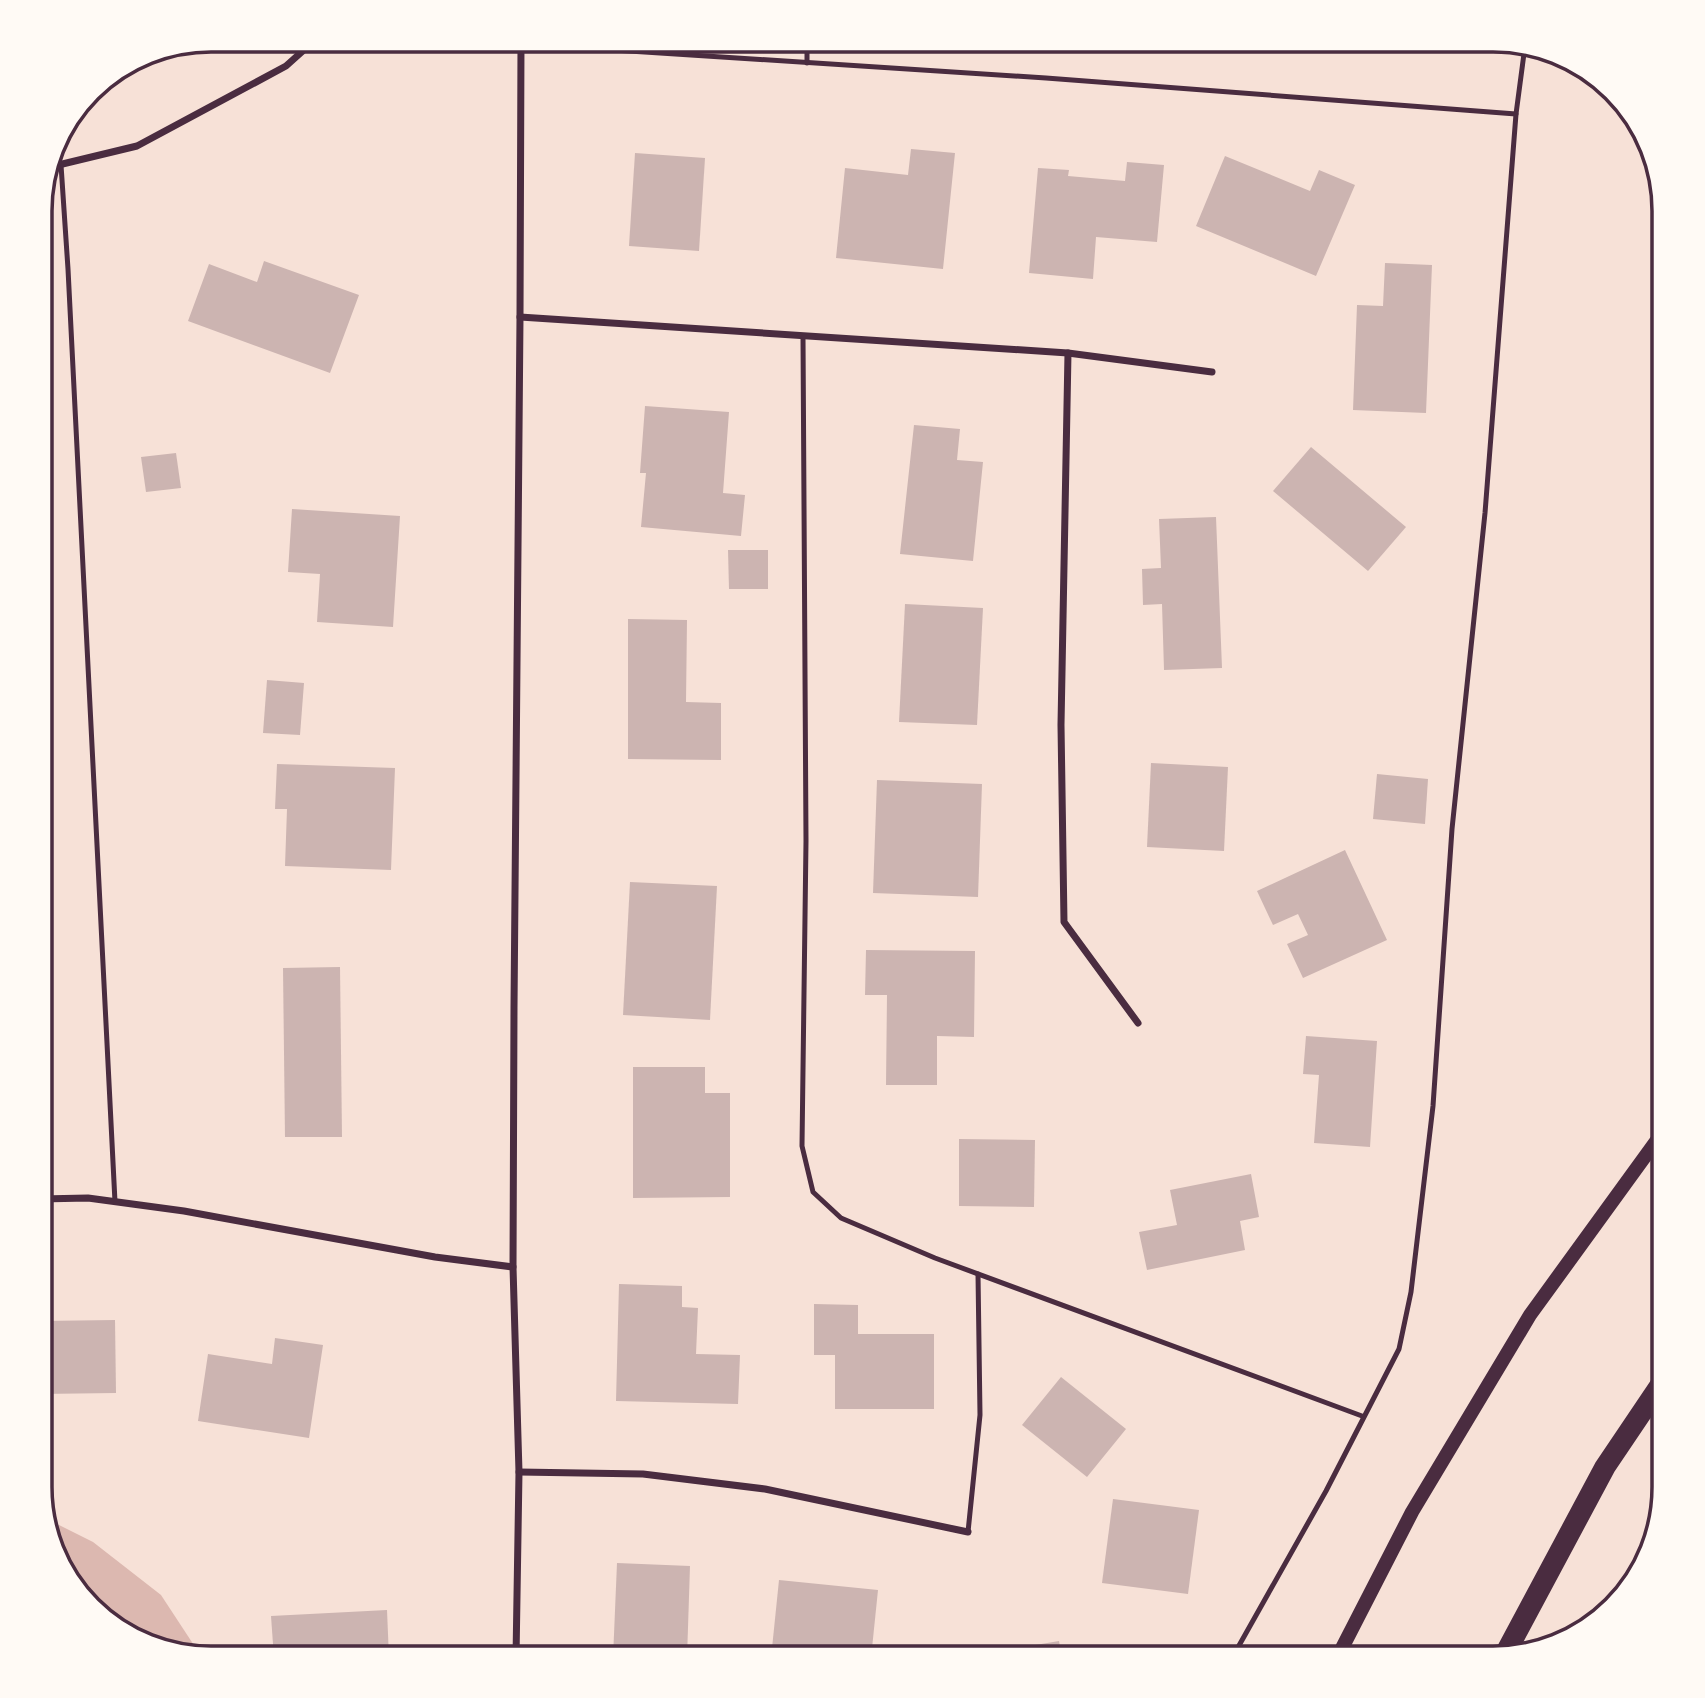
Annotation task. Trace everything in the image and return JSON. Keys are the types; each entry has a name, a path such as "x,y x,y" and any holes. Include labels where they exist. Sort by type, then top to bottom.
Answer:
{"highway":[{"path":"1510,1644 1605,1467 1652,1397"}],"main road":[{"path":"1343,1646 1412,1512 1530,1315 1652,1147"}],"street":[{"path":"61,166 137,146 286,66 302,52"},
{"path":"516,1646 519,1472 513,1267 521,52"},
{"path":"520,317 1068,352 1212,372"},
{"path":"1068,352 1061,725 1065,922 1138,1023"},
{"path":"52,1199 88,1198 184,1211 435,1257 513,1267"},
{"path":"519,1472 643,1474 765,1489 968,1532"}],"lane":[{"path":"662,52 1516,114"},
{"path":"807,52 807,63"},
{"path":"1239,1646 1325,1491 1399,1349 1411,1292 1433,1106 1452,829 1485,513 1516,114 1524,56"},
{"path":"61,166 115,1202"},
{"path":"803,336 806,855 802,1146 813,1192 841,1218 978,1274 1362,1416"},
{"path":"968,1532 980,1415 978,1274"}],"shaded area":[{"path":"58,1524 93,1542 161,1595 193,1644 171,1640 141,1629 123,1619 99,1599 74,1566"}],"building":[{"path":"911,149 955,153 943,269 836,258 845,168 908,175"},
{"path":"635,153 705,158 699,251 629,246"},
{"path":"1225,156 1310,191 1319,170 1355,185 1316,276 1196,226"},
{"path":"1127,162 1164,165 1157,242 1096,237 1093,279 1029,273 1038,168 1069,170 1068,176 1125,181"},
{"path":"264,261 359,295 330,373 188,321 209,264 257,282"},
{"path":"1385,263 1432,265 1426,413 1353,410 1357,305 1383,306"},
{"path":"645,406 729,412 723,493 745,495 741,536 641,527 646,473 640,473"},
{"path":"914,425 960,429 957,460 983,462 973,561 900,554"},
{"path":"1311,447 1406,527 1368,571 1273,491"},
{"path":"176,453 181,488 146,492 141,457"},
{"path":"292,509 400,516 393,627 317,622 320,574 288,572"},
{"path":"1216,517 1222,668 1164,670 1162,604 1143,605 1142,569 1161,568 1159,519"},
{"path":"728,550 768,550 768,589 729,589"},
{"path":"905,604 983,608 977,725 899,722"},
{"path":"628,619 687,620 686,702 721,703 721,760 628,759"},
{"path":"267,680 304,683 300,735 263,733"},
{"path":"1151,763 1228,767 1224,851 1147,847"},
{"path":"277,764 395,768 391,870 285,866 287,809 275,809"},
{"path":"1377,774 1428,779 1425,824 1373,819"},
{"path":"877,780 982,784 978,897 873,893"},
{"path":"1345,850 1387,940 1303,978 1287,944 1308,935 1298,914 1273,925 1257,891"},
{"path":"630,882 717,886 710,1020 623,1015"},
{"path":"866,950 975,951 974,1037 937,1036 937,1085 886,1085 887,995 865,995"},
{"path":"340,967 342,1137 285,1137 283,968"},
{"path":"1306,1036 1377,1041 1370,1147 1314,1143 1319,1075 1303,1074"},
{"path":"633,1067 705,1067 705,1093 730,1093 730,1197 633,1198"},
{"path":"959,1139 1035,1140 1034,1207 959,1206"},
{"path":"1251,1174 1259,1217 1240,1221 1245,1250 1147,1270 1139,1232 1177,1225 1170,1190"},
{"path":"619,1284 682,1286 682,1307 698,1308 696,1354 740,1355 738,1404 616,1401"},
{"path":"814,1304 858,1305 858,1334 934,1334 934,1409 835,1409 835,1355 814,1355"},
{"path":"115,1320 116,1393 52,1394 52,1321"},
{"path":"275,1338 323,1345 309,1438 198,1421 208,1354 272,1364"},
{"path":"1061,1377 1126,1429 1087,1477 1022,1425"},
{"path":"1113,1499 1199,1510 1188,1594 1102,1583"},
{"path":"617,1563 690,1566 687,1646 614,1646"},
{"path":"779,1580 878,1590 872,1646 772,1646"},
{"path":"387,1610 388,1646 273,1646 271,1616"},
{"path":"1059,1641 1060,1646 1029,1646"}]}
